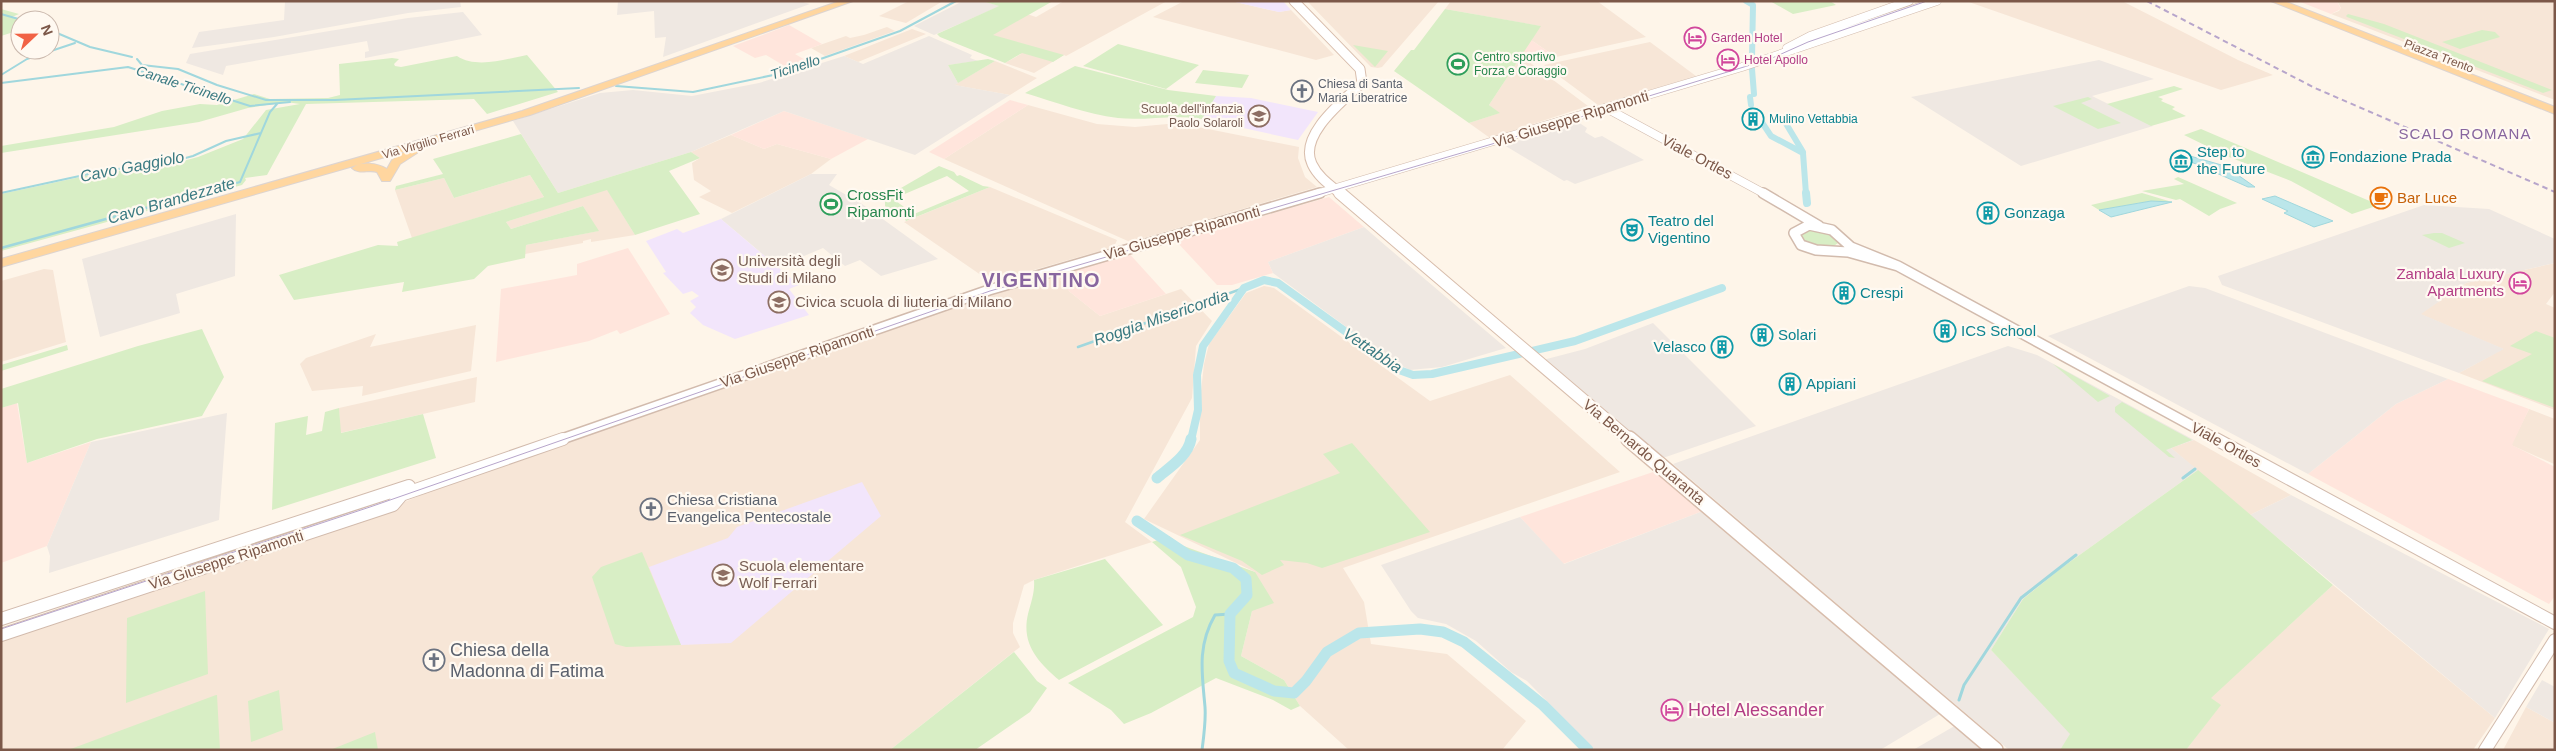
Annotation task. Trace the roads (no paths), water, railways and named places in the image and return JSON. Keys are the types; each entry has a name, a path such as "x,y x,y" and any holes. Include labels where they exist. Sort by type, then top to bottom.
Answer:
{"main road":[{"name":"Via Virgilio Ferrari","path":"1,256 511,111 599,83 834,1"},
{"name":"Via Virgilio Ferrari","path":"1,263 429,142 636,76 849,1"},
{"name":"Via Bernardo Quaranta","path":"1294,1 1360,69 1363,79 1362,83 1353,90 1322,125 1309,145 1309,156 1313,166 1334,189 1995,750"},
{"name":"Piazza Trento","path":"2275,1 2555,110"},
{"name":"Piazza Trento","path":"2298,1 2551,99"},
{"path":"2317,18 2331,14"},
{"path":"2532,102 2551,99"},
{"path":"282,184 365,167 382,170 386,178 396,162 429,142"}],"street":[{"name":"Via Giuseppe Ripamonti","path":"1783,53 1791,45 1806,38 1909,1"},
{"name":"Via Giuseppe Ripamonti","path":"1,619 446,480 984,292 1630,101 1783,53 1937,1"},
{"path":"1630,101 1626,112 1633,123"},
{"name":"Viale Ortles","path":"1606,108 1787,206 1819,226 1836,232 1849,246 1898,266 2555,623"},
{"name":"Viale Ortles","path":"1787,206 1801,220 1804,226"},
{"name":"Viale Ortles","path":"1819,226 1804,226 1794,233 1798,242 1815,250 1846,251 1898,266"},
{"path":"1832,251 1842,246 1843,240"},
{"name":"Via Giuseppe Ripamonti","path":"1,635 398,495"},
{"path":"2485,750 2555,640"}],"water":[{"path":"2190,156 2225,166 2255,187 2248,187 2189,161"},
{"path":"2275,196 2333,221 2314,227 2284,213 2288,211 2262,199"},
{"path":"2151,201 2172,202 2111,217 2099,210"}],"waterway":[{"name":"Ticinello","path":"616,86 693,92 778,74 900,31 956,1"},
{"name":"Vettabbia","path":"1746,1 1753,5 1752,58"},
{"name":"Ticinello","path":"1,14 10,17"},
{"name":"Ticinello","path":"60,34 90,47 132,57"},
{"path":"1,75 27,59 75,43"},
{"path":"137,59 142,65 178,69 217,85 266,100 335,100 579,88"},
{"name":"Canale Ticinello","path":"1,83 128,67 250,106 290,102"},
{"name":"Vettabbia","path":"1752,69 1754,94"},
{"name":"Vettabbia","path":"1750,97 1751,105"},
{"name":"Cavo Brandezzate","path":"261,133 270,112 277,104"},
{"name":"Vettabbia","path":"1755,112 1771,136 1803,153 1806,194"},
{"name":"Vettabbia","path":"1785,122 1803,152"},
{"name":"Cavo Gaggiolo","path":"1,193 98,172 178,160 193,156 226,141 261,133"},
{"name":"Cavo Brandezzate","path":"196,194 240,182 261,133"},
{"name":"Cavo Brandezzate","path":"1,248 200,193"},
{"name":"Vettabbia","path":"1806,193 1807,203"},
{"name":"Vettabbia","path":"1191,440 1198,410 1197,375 1203,346 1244,288 1264,280 1278,283 1399,370 1413,375 1432,374 1575,341 1722,288"},
{"name":"Roggia Misericordia","path":"1078,347 1244,288"},
{"name":"Vettabbia","path":"1157,478 1182,456 1191,439"},
{"path":"2183,478 2195,469"},
{"name":"Vettabbia","path":"1137,521 1188,555 1233,568 1246,579 1247,595 1230,614 1229,661 1234,673 1274,691 1294,693 1306,681 1327,652 1359,633 1420,629 1443,632 1464,642 1543,705 1588,750"},
{"path":"1959,700 1964,685 2021,598 2076,555"},
{"path":"1202,750 1205,718 1202,660 1205,638 1215,615 1230,614"}],"tram line":[{"path":"1,629 370,507 990,291 1492,144 1770,59 1808,42 1927,1"}],"railway":[{"path":"2147,1 2315,88 2555,192"}],"place":[{"name":"Garden Hotel","path":"1695,38"},
{"name":"Hotel Apollo","path":"1728,60"},
{"name":"Centro sportivo Forza e Coraggio","path":"1458,64"},
{"name":"Chiesa di Santa Maria Liberatrice","path":"1302,91"},
{"name":"Scuola dell'infanzia Paolo Solaroli","path":"1259,116"},
{"name":"Mulino Vettabbia","path":"1753,119"},
{"name":"Fondazione Prada","path":"2313,157"},
{"name":"Step to the Future","path":"2181,161"},
{"name":"Bar Luce","path":"2381,198"},
{"name":"CrossFit Ripamonti","path":"831,204"},
{"name":"Gonzaga","path":"1988,213"},
{"name":"Teatro del Vigentino","path":"1632,230"},
{"name":"Università degli Studi di Milano","path":"722,270"},
{"name":"Zambala Luxury Apartments","path":"2520,283"},
{"name":"Crespi","path":"1844,293"},
{"name":"Civica scuola di liuteria di Milano","path":"779,302"},
{"name":"ICS School","path":"1945,331"},
{"name":"Solari","path":"1762,335"},
{"name":"Velasco","path":"1722,347"},
{"name":"Appiani","path":"1790,384"},
{"name":"Chiesa Cristiana Evangelica Pentecostale","path":"651,509"},
{"name":"Scuola elementare Wolf Ferrari","path":"723,575"},
{"name":"Chiesa della Madonna di Fatima","path":"434,660"},
{"name":"Hotel Alessander","path":"1672,710"}],"district":[{"name":"SCALO ROMANA","path":"2465,134"},
{"name":"VIGENTINO","path":"1041,280"}]}
